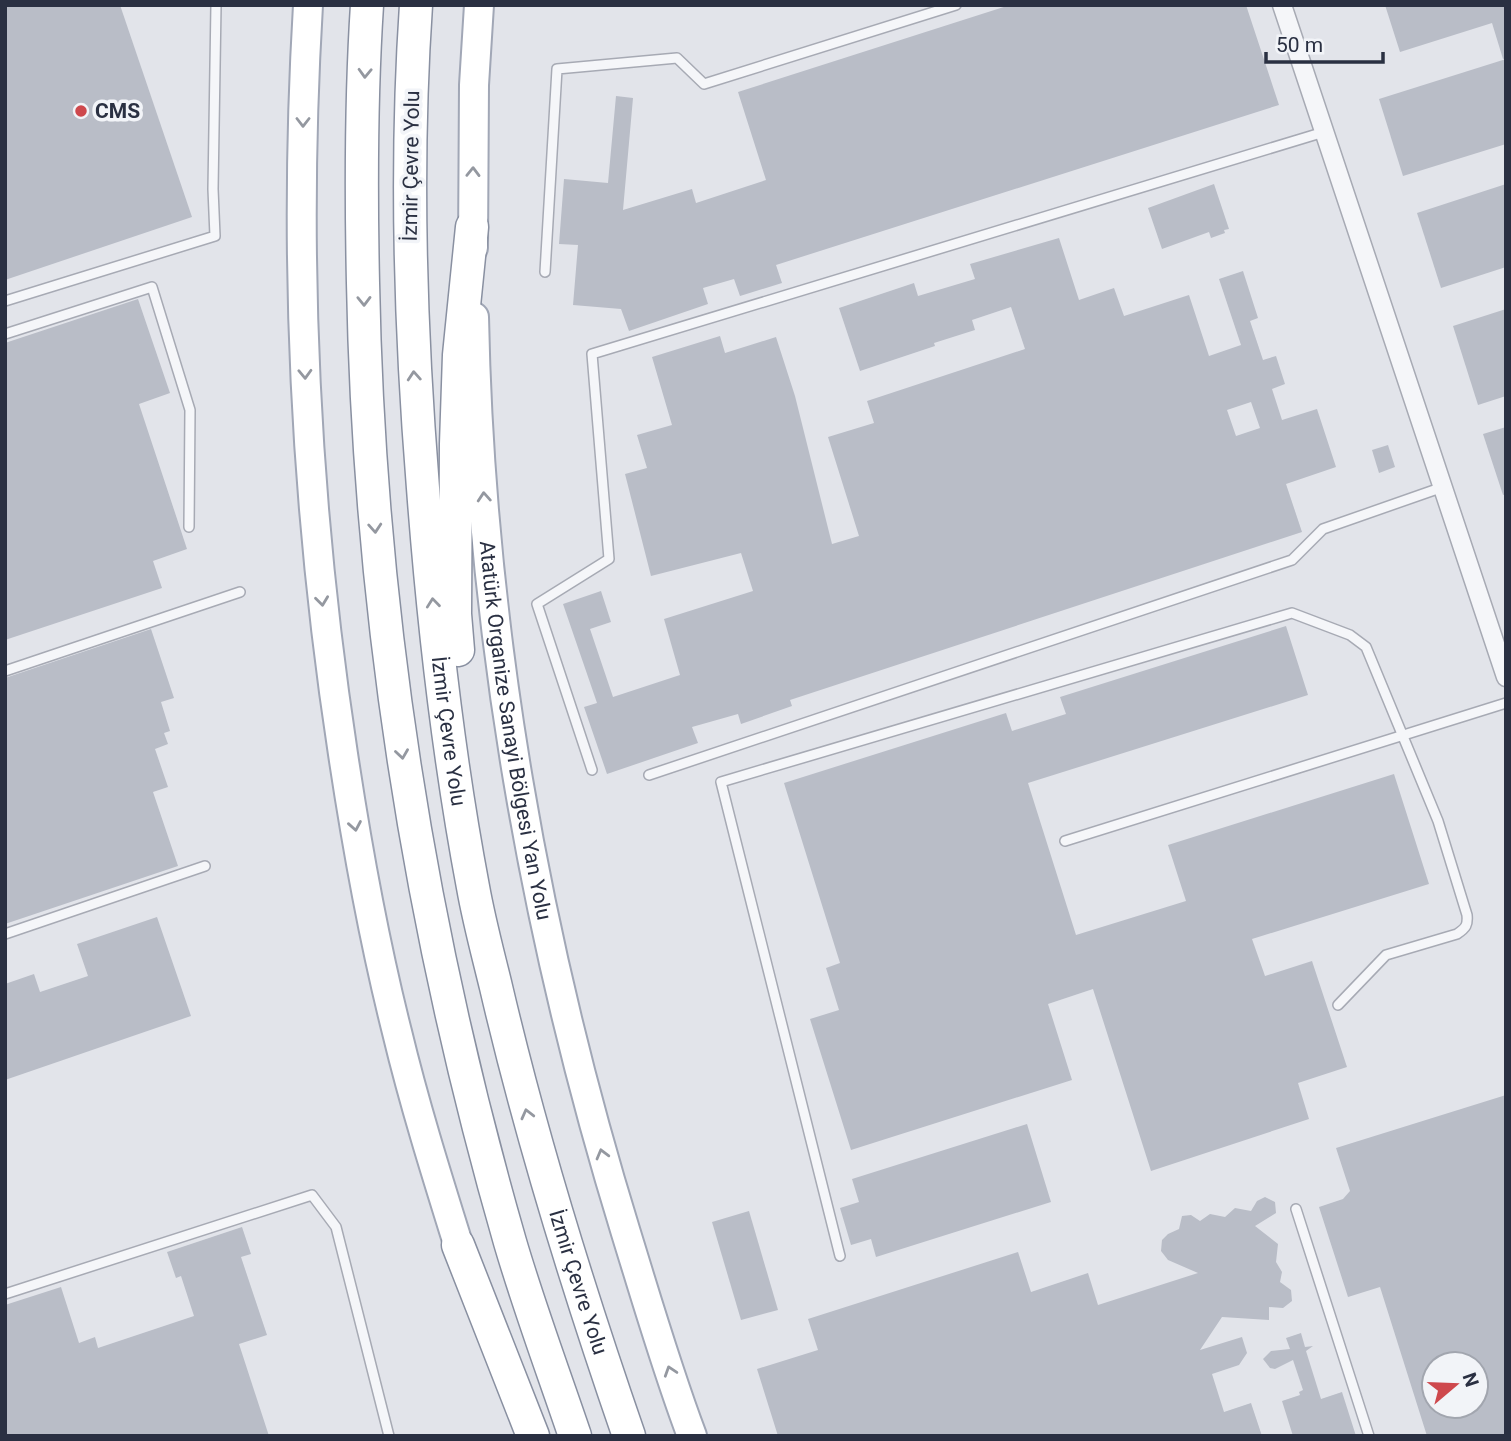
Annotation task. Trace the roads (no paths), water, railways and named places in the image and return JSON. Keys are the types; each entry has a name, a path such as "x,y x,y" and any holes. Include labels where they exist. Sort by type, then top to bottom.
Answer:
{"highway":[{"path":"368,5 362,207 365,371 379,568 392,686 408,795 471,1096 511,1244 575,1436"},
{"name":"İzmir Çevre Yolu","path":"416,5 409,208 414,370 433,603 447,720 473,888 535,1147 563,1242 629,1436"},
{"path":"472,227 459,355 456,614 473,888"},
{"path":"458,1245 533,1436"}],"main road":[{"path":"308,5 303,96 305,375 315,533 330,667 356,830 397,1032 458,1245 518,1436"},
{"name":"Atatürk Organize Sanayi Bölgesi Yan Yolu","path":"479,5 474,85 472,227 475,351 489,557 512,738 537,886 568,1030 604,1163 692,1436"}],"street":[{"path":"1282,5 1506,677"}],"lane":[{"path":"5,301 215,236 213,189 216,5"},
{"path":"545,272 557,69 677,58 704,84 956,5"},
{"path":"592,770 537,604 609,559 592,354 1324,132"},
{"path":"5,334 152,287 190,410 189,527"},
{"path":"649,775 1292,560 1323,530 1443,487"},
{"path":"5,671 240,592"},
{"path":"840,1256 721,782 1293,613 1350,635 1366,648 1438,821 1468,924 1457,934 1386,955 1338,1005"},
{"path":"1065,841 1506,703"},
{"path":"5,934 205,866"},
{"path":"5,1294 312,1195 336,1227 390,1436"},
{"path":"1296,1209 1369,1436"}],"place":[{"name":"CMS","path":"81,111"}]}
